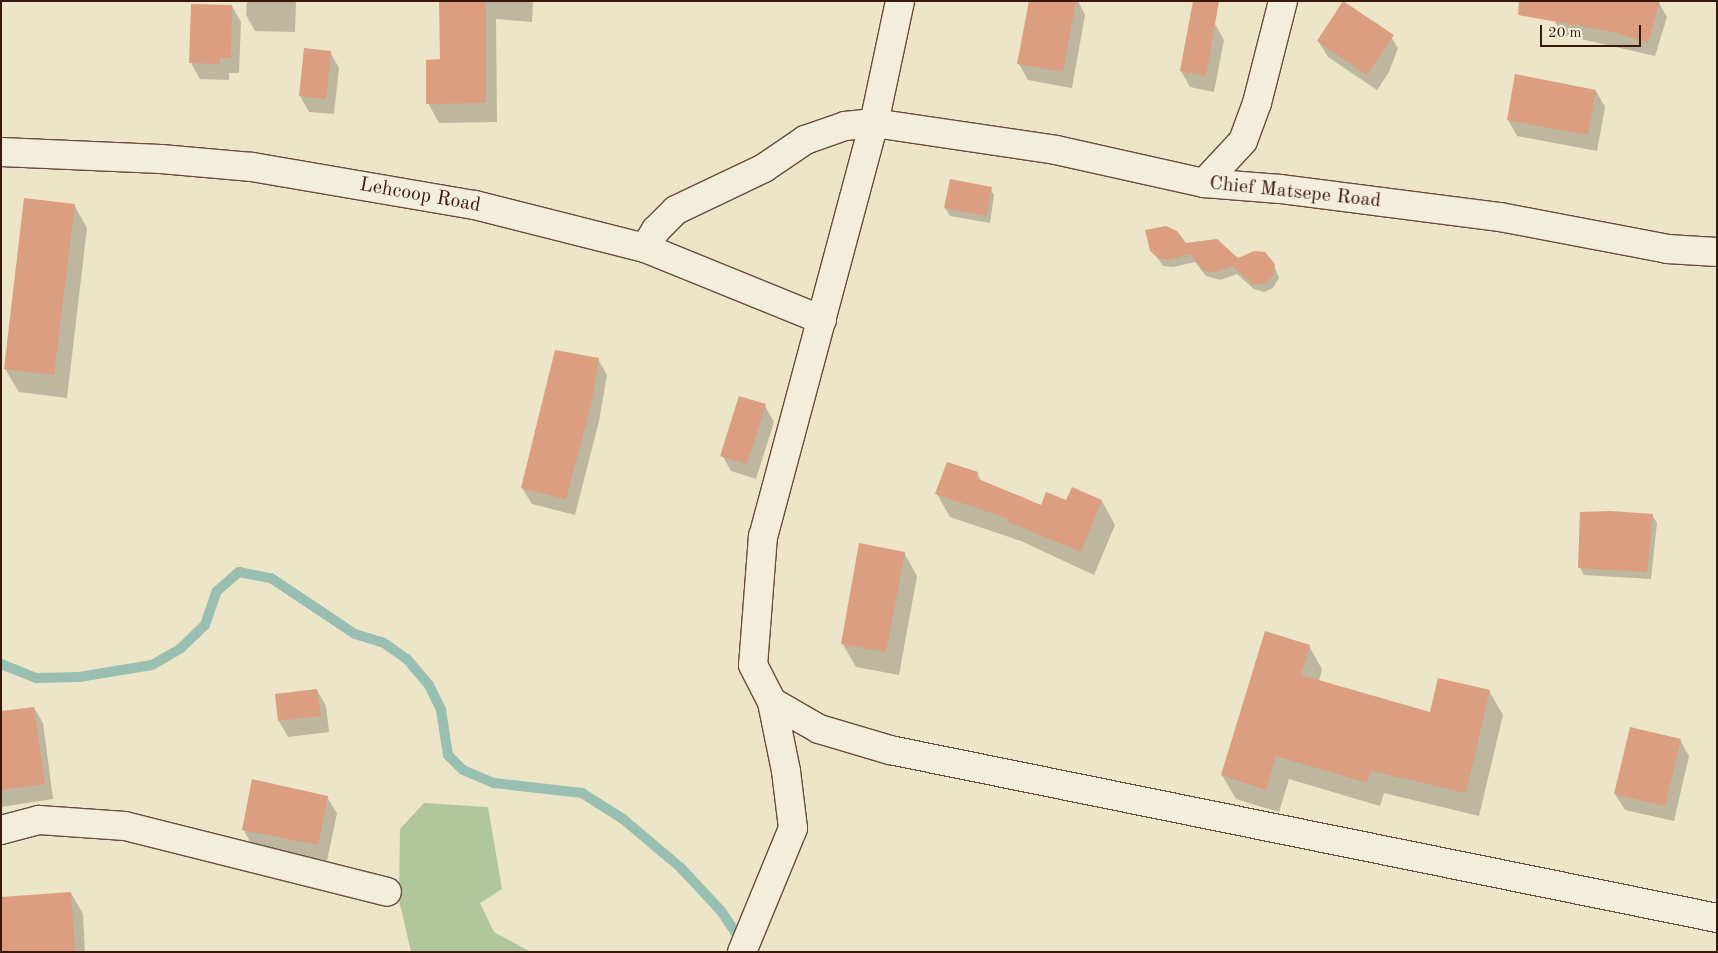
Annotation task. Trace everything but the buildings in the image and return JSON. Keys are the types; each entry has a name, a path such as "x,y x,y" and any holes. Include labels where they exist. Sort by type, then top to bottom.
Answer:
{"street":[{"path":"742,952 793,828 786,771 772,702 754,665 763,536 874,123 900,1"},
{"path":"1204,184 1243,141 1257,103 1283,1"},
{"name":"Chief Matsepe Road","path":"645,248 656,230 676,210 764,168 805,140 845,126 874,123 1056,150 1204,184 1280,190 1500,218 1667,249 1717,252"},
{"name":"Lehcoop Road","path":"1,152 161,159 252,167 475,204 645,248 822,320"},
{"path":"772,702 819,729 890,750 1717,918"},
{"path":"1,830 39,820 124,826 387,892"}],"green space":[{"path":"424,803 488,807 502,889 480,903 494,932 531,952 411,952 399,900 400,829"}],"waterway":[{"path":"1,664 36,678 79,677 152,665 181,648 205,625 217,591 239,572 271,578 355,634 384,643 407,659 429,685 441,710 448,755 463,770 494,783 582,793 623,819 681,868 721,911 743,944"}]}
